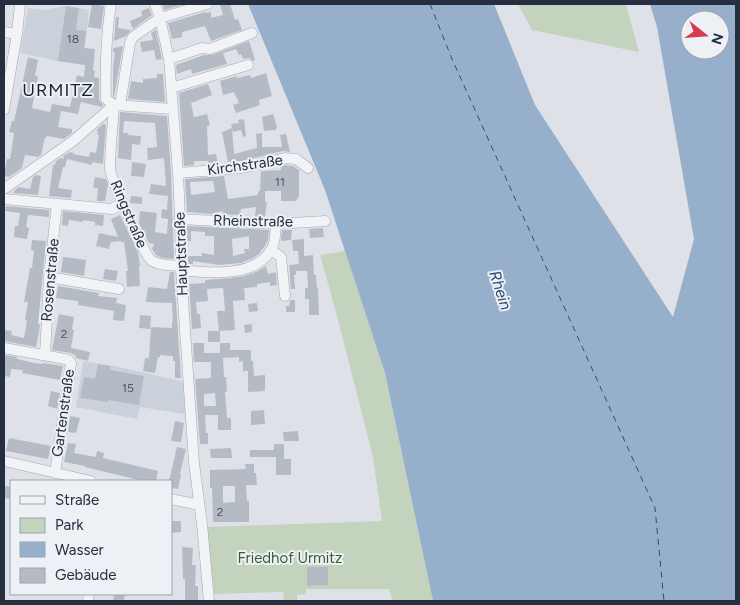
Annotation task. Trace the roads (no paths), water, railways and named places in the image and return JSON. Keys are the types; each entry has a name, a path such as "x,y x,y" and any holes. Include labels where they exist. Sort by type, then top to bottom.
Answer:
{"street":[{"path":"4,110 17,34 20,4"},
{"path":"110,4 105,54 106,99 117,105 172,109"},
{"name":"Hauptstraße","path":"155,4 169,60 178,173 181,268 194,462 209,601"},
{"name":"Ringstraße","path":"181,268 158,264 145,253 110,170 117,105 133,37 160,18 207,4"},
{"path":"4,32 17,34"},
{"path":"169,60 252,33"},
{"path":"171,88 248,65"},
{"path":"4,189 72,141 117,105"},
{"name":"Kirchstraße","path":"178,173 242,168 285,158 296,158 308,168"},
{"path":"4,199 112,209 123,202"},
{"name":"Rosenstraße","path":"45,355 49,276 57,204"},
{"name":"Rheinstraße","path":"180,219 276,224 325,221"},
{"path":"181,268 205,273 234,272 251,267 264,258 271,250 276,224"},
{"path":"271,250 281,257 285,296"},
{"path":"49,276 119,289"},
{"name":"Gartenstraße","path":"4,348 65,358 71,364 55,473"},
{"path":"4,461 86,480"},
{"path":"172,499 199,505"}],"water":[{"name":"Rhein","path":"248,4 494,4 535,105 673,317 694,239 657,27 650,4 736,4 736,601 433,601 385,373 325,190"}],"district":[{"name":"URMITZ","path":"58,90"}],"park label":[{"name":"Friedhof Urmitz","path":"290,558"}]}
